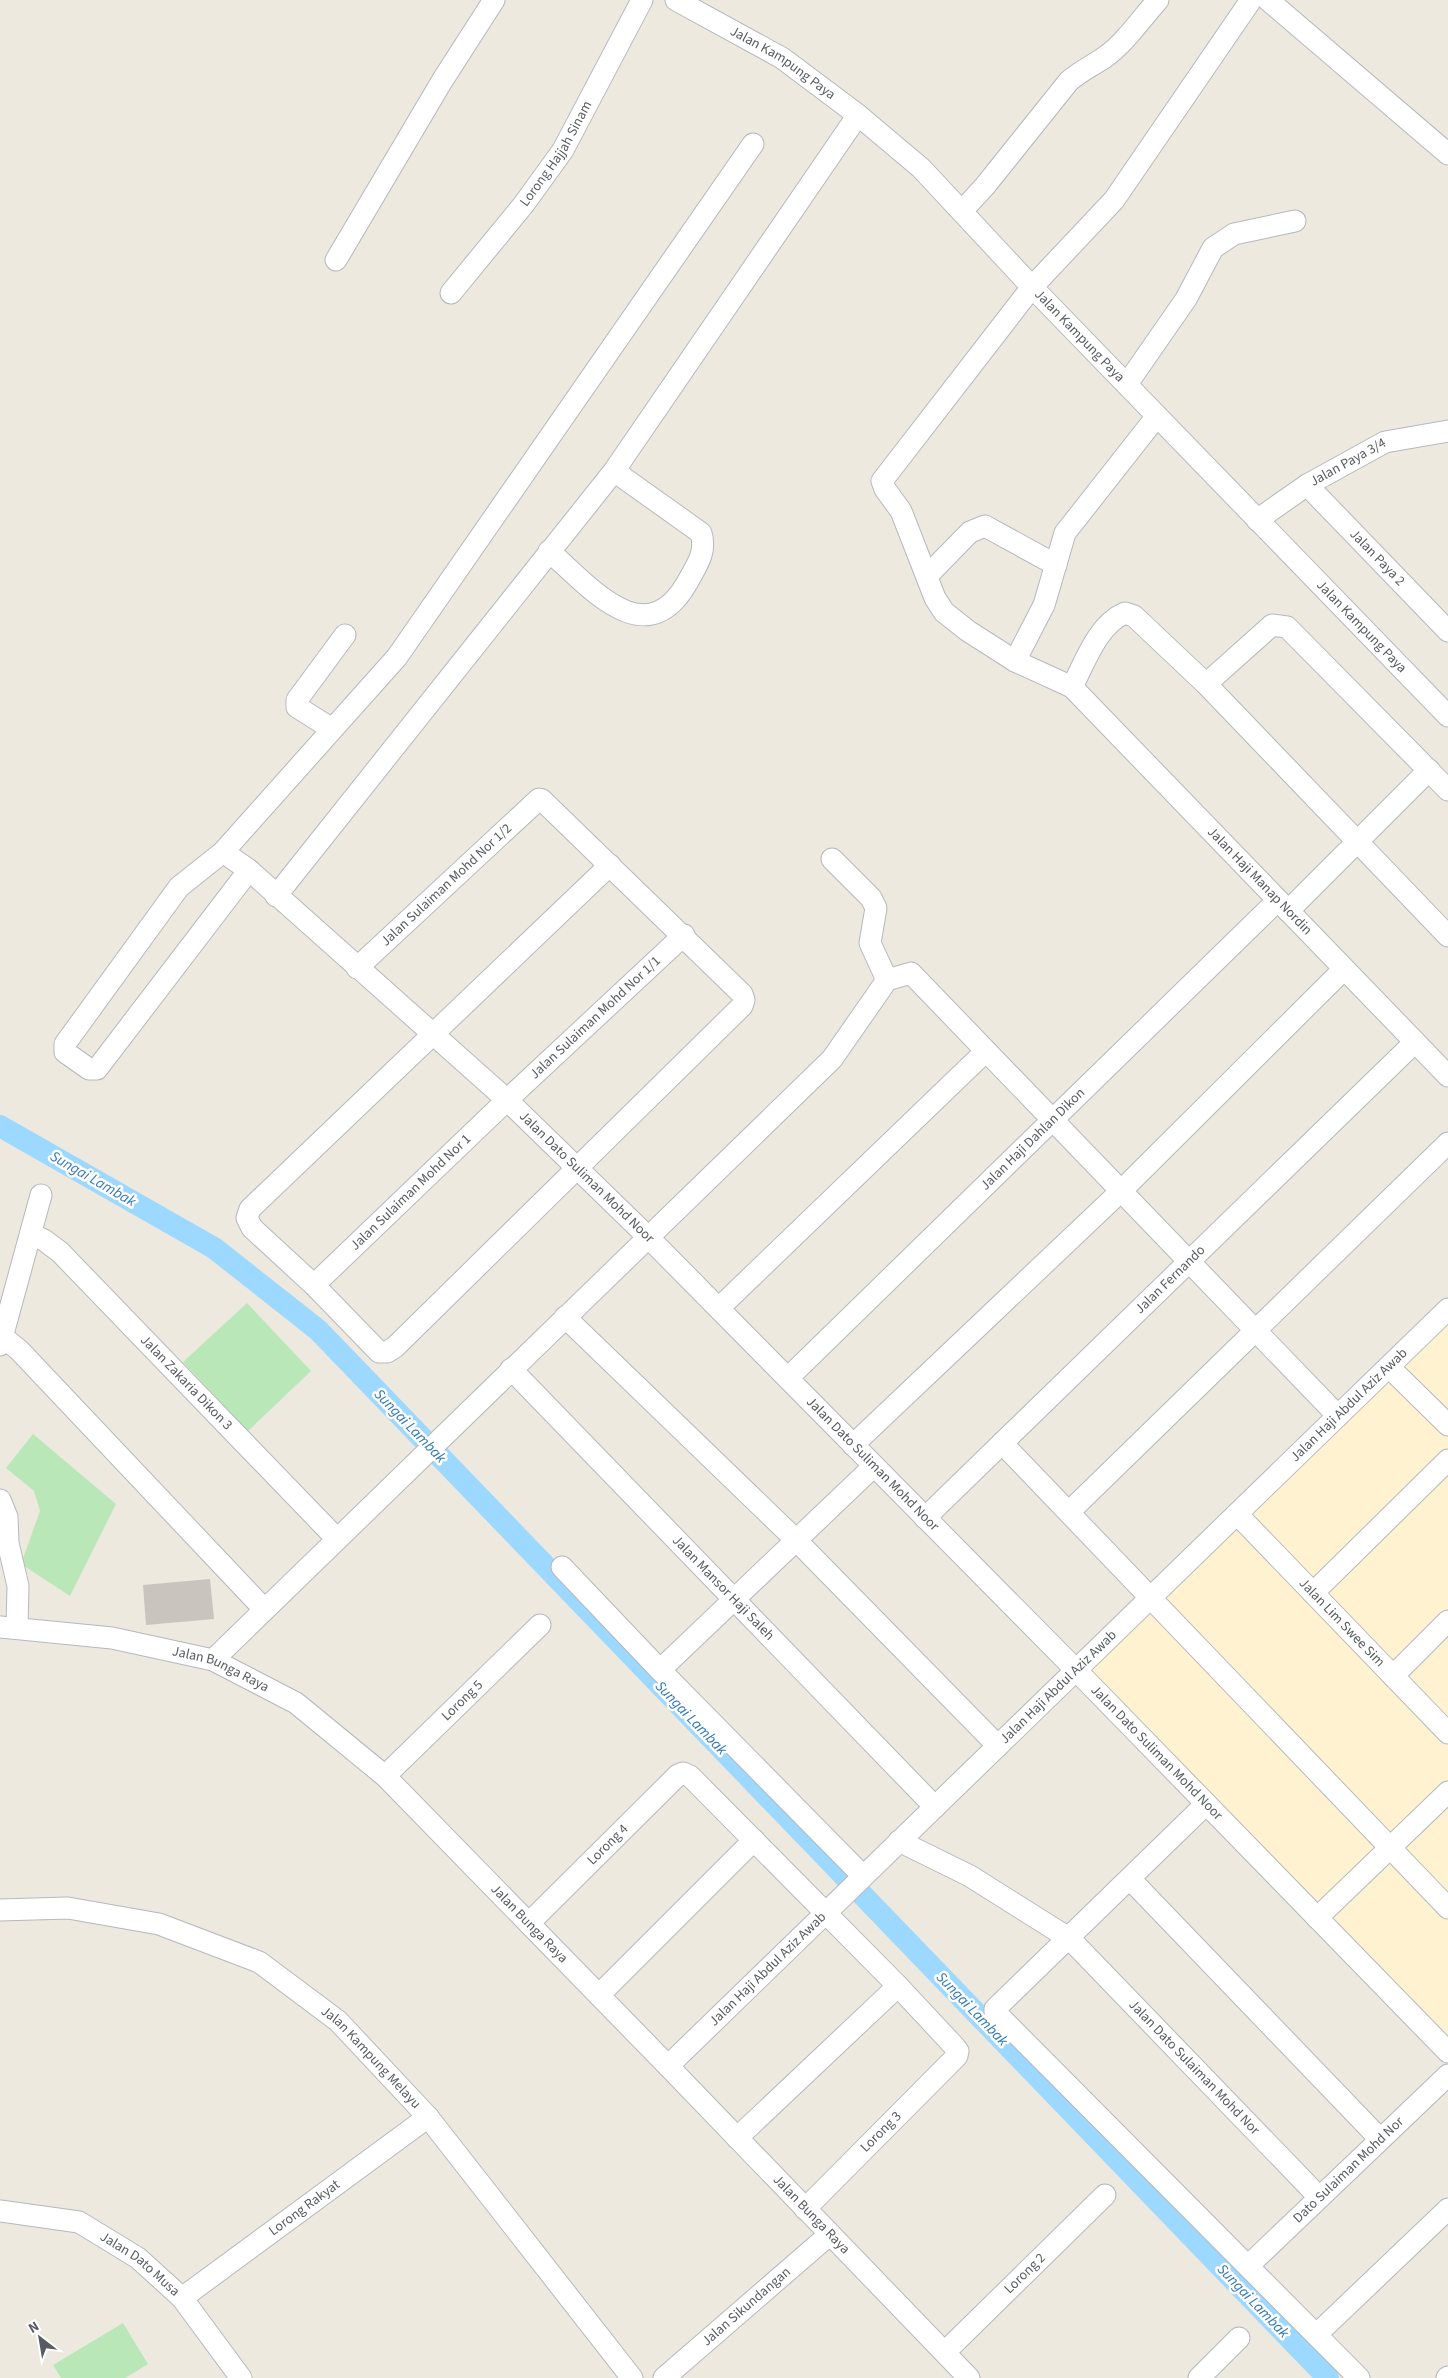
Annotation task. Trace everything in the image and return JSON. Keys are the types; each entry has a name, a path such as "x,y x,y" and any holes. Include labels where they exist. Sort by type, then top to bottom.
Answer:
{"street":[{"path":"336,260 442,81 494,0"},
{"name":"Lorong Hajjah Sinam","path":"450,293 524,204 563,150 642,0"},
{"name":"Jalan Kampung Paya","path":"676,0 782,58 858,115 921,168 1032,287 1448,716"},
{"path":"962,211 985,186 1069,81 1085,67 1104,57 1119,44 1158,0"},
{"path":"1252,0 1114,200 1032,287 882,481 885,489 901,511 935,598 944,612 968,631 1015,662 1072,687 1105,628 1116,616 1125,613 1134,616 1206,684 1448,936"},
{"path":"1268,0 1448,154"},
{"path":"276,896 614,471 858,115"},
{"path":"249,870 97,1069 89,1069 65,1052 66,1044 180,887 222,852 397,657 753,144"},
{"path":"1127,384 1186,299 1213,248 1234,234 1295,221"},
{"path":"1015,662 1044,606 1065,533 1157,416"},
{"name":"Jalan Paya 3/4","path":"1257,520 1307,485 1385,442 1448,431"},
{"path":"549,551 609,603 632,615 647,615 664,610 682,591 699,561 704,544 701,533 614,471"},
{"name":"Jalan Paya 2","path":"1307,485 1448,631"},
{"path":"927,576 970,532 985,526 1056,565"},
{"path":"1206,684 1272,625 1280,624 1287,626 1448,790"},
{"path":"332,729 297,707 297,700 345,635"},
{"name":"Jalan Haji Manap Nordin","path":"1072,687 1448,1076"},
{"name":"Jalan Haji Dahlan Dikon","path":"788,1378 1052,1120 1283,905 1357,842 1429,770"},
{"name":"Jalan Sulaiman Mohd Nor 1/2","path":"357,968 537,800 542,800 610,866"},
{"name":"Jalan Dato Suliman Mohd Noor","path":"222,852 249,870 507,1100 648,1236 1076,1670 1448,2052"},
{"path":"832,859 871,898 876,908 870,943 887,980"},
{"path":"610,866 742,994 744,1000 742,1006 394,1347 387,1352 379,1352 314,1285 252,1228 247,1218 250,1209 434,1036 610,866"},
{"name":"Jalan Sulaiman Mohd Nor 1/1","path":"507,1100 684,936"},
{"path":"853,1445 1122,1191 1344,969"},
{"path":"212,1660 832,1059 887,980 911,973 1338,1416"},
{"name":"Jalan Fernando","path":"925,1518 1415,1042"},
{"path":"719,1308 986,1050"},
{"name":"Jalan Sulaiman Mohd Nor 1","path":"314,1285 507,1100"},
{"path":"1069,1512 1448,1143"},
{"path":"41,1196 2,1342 19,1350 264,1609"},
{"name":"Jalan Zakaria Dikon 3","path":"31,1234 44,1240 60,1252 337,1539"},
{"name":"Jalan Haji Abdul Aziz Awab","path":"668,2066 1448,1309"},
{"path":"565,1317 796,1540 998,1746"},
{"path":"1389,1367 1448,1425"},
{"name":"Jalan Mansor Haji Saleh","path":"511,1370 935,1807"},
{"path":"1002,1443 1448,1908"},
{"path":"1313,1593 1448,1460"},
{"path":"660,1670 874,1466"},
{"path":"0,1500 6,1517 8,1543 18,1586 8,1628"},
{"name":"Jalan Lim Swee Sim","path":"1237,1514 1448,1732"},
{"path":"562,1567 660,1670 855,1884"},
{"path":"1393,1676 1448,1621"},
{"name":"Lorong 5","path":"385,1776 540,1625"},
{"name":"Jalan Bunga Raya","path":"8,1628 112,1638 212,1660 296,1703 385,1776 969,2378"},
{"name":"Lorong 4","path":"529,1924 678,1775 683,1773 690,1776 754,1840"},
{"path":"1317,1918 1448,1792"},
{"path":"1206,1804 995,2012 1359,2378"},
{"path":"599,1995 754,1840 898,1986 737,2138"},
{"name":"Jalan Dato Sulaiman Mohd Nor","path":"899,1841 970,1876 1070,1938 1319,2197"},
{"path":"1130,1879 1380,2139"},
{"name":"Jalan Kampung Melayu","path":"0,1910 68,1908 159,1924 259,1962 338,2021 428,2117 632,2378"},
{"name":"Lorong 3","path":"805,2209 957,2056 958,2051 954,2046 898,1986"},
{"name":"Dato Sulaiman Mohd Nor","path":"1248,2266 1448,2075"},
{"name":"Lorong Rakyat","path":"182,2298 428,2117"},
{"name":"Lorong 2","path":"945,2352 1105,2195"},
{"path":"1316,2335 1448,2209"},
{"name":"Jalan Dato Musa","path":"0,2211 79,2222 138,2258 182,2298 241,2378"},
{"name":"Jalan Sikundangan","path":"664,2378 829,2235"},
{"path":"1199,2378 1239,2338"}],"shaded area":[{"path":"1448,1319 1448,2064 1075,1682"}],"green space":[{"path":"247,1303 311,1371 248,1431 183,1362"},
{"path":"33,1434 116,1504 70,1596 21,1564 40,1511 34,1491 6,1468"},
{"path":"123,2323 148,2364 125,2378 61,2378 53,2365"}],"building":[{"path":"210,1579 214,1619 146,1625 143,1585"}],"waterway":[{"name":"Sungai Lambak","path":"0,1126 214,1248 318,1330 1328,2378"}]}
